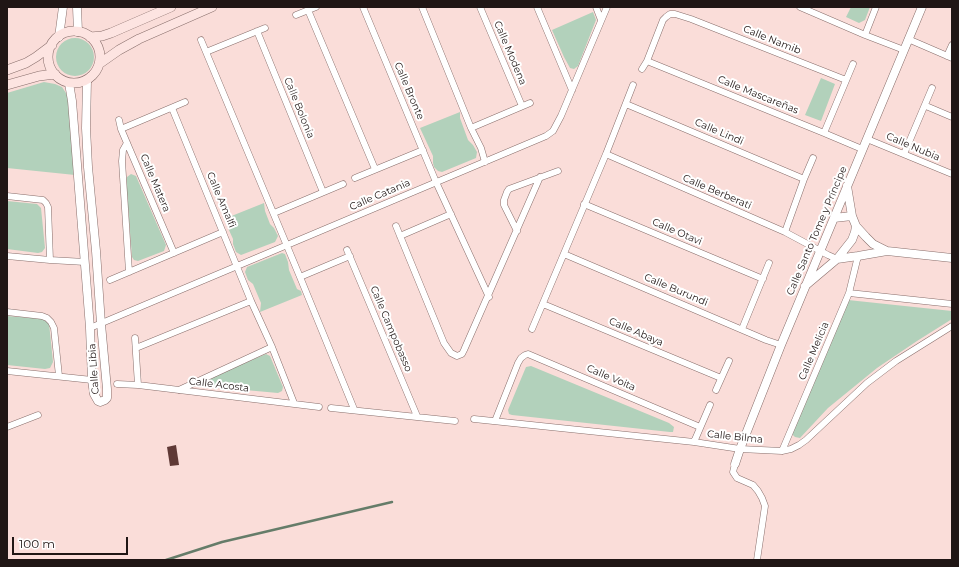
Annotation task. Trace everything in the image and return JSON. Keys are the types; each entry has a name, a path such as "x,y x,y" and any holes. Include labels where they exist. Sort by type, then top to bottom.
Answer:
{"main road":[{"path":"90,37 112,34 171,7"},
{"path":"99,64 119,50 139,39 212,7"},
{"path":"7,70 26,63 36,57 65,33 78,32 90,37 96,42 100,57 97,70 93,76 81,82 69,83 61,80 50,68 48,60 52,45"},
{"path":"7,85 39,76 54,74"}],"street":[{"path":"59,37 63,7"},
{"path":"77,7 78,32"},
{"path":"296,15 316,7"},
{"name":"Calle Bronte","path":"363,7 436,182 489,296"},
{"path":"422,7 471,128 481,148 485,162"},
{"name":"Calle Modena","path":"480,7 522,106"},
{"path":"537,7 572,90"},
{"path":"596,7 601,20"},
{"name":"Calle Catania","path":"90,328 546,136 553,131 561,116 607,7"},
{"path":"800,7 904,50"},
{"path":"865,34 876,7"},
{"name":"Calle Santo Tome y Príncipe","path":"735,464 780,345 922,7"},
{"path":"308,10 375,169"},
{"name":"Calle Namib","path":"646,61 663,20 666,16 675,14 846,80"},
{"path":"206,52 265,28"},
{"name":"Calle Bolonia","path":"257,31 323,192"},
{"path":"908,39 950,57 952,45"},
{"path":"200,40 274,213 354,409"},
{"path":"642,69 646,61"},
{"name":"Calle Mascareñas","path":"646,61 862,149"},
{"path":"824,133 853,64"},
{"name":"Calle Libia","path":"69,83 72,101 85,262 92,380 94,394 100,402 107,398 107,390 100,324 96,251 88,167 86,128 87,80"},
{"path":"532,329 606,154 633,85"},
{"path":"904,154 926,106 932,88"},
{"path":"121,129 185,102"},
{"path":"471,128 530,103"},
{"name":"Calle Lindi","path":"626,104 804,179"},
{"path":"926,106 952,117"},
{"name":"Calle Amalfi","path":"172,108 251,301 272,347 294,404"},
{"name":"Calle Matera","path":"118,120 174,253"},
{"name":"Calle Nubia","path":"867,139 952,174"},
{"path":"127,143 123,150 122,160 129,272"},
{"path":"354,178 423,150"},
{"name":"Calle Berberati","path":"606,154 785,232 837,259"},
{"path":"785,232 813,158"},
{"path":"517,231 504,205 506,192 509,189 558,171"},
{"path":"396,226 444,343 451,353 457,356 462,354 464,350 540,177"},
{"path":"274,213 343,184"},
{"path":"847,186 852,216 856,226 873,244 886,251"},
{"path":"7,196 43,200 46,203 48,207 50,260"},
{"name":"Calle Otavi","path":"584,204 763,278"},
{"path":"400,236 451,214"},
{"path":"834,218 852,216"},
{"path":"805,286 837,259 852,240 856,226"},
{"path":"110,280 223,232"},
{"path":"837,259 886,251 952,258"},
{"name":"Calle Campobasso","path":"300,277 349,253 417,416"},
{"name":"Calle Burundi","path":"564,254 780,345"},
{"path":"7,256 85,262"},
{"name":"Calle Melicia","path":"782,451 849,293 858,256"},
{"path":"742,328 769,263"},
{"path":"849,293 952,304"},
{"path":"136,348 251,301"},
{"name":"Calle Abaya","path":"543,304 721,378"},
{"path":"7,312 42,316 51,322 54,328 59,376"},
{"name":"Calle Bilma","path":"474,419 694,442 740,449 782,451 799,445 867,383 896,361 952,326"},
{"path":"135,338 138,385"},
{"path":"178,390 272,347"},
{"name":"Calle Voita","path":"495,421 518,364 521,358 528,354 700,427"},
{"path":"716,390 729,361"},
{"path":"7,371 92,380"},
{"name":"Calle Acosta","path":"116,384 138,385 319,407"},
{"path":"694,442 710,406"},
{"path":"332,408 354,409 455,421"},
{"path":"7,427 38,414"},
{"path":"735,464 733,472 737,478 753,485 758,491 765,506 757,560"}],"green space":[{"path":"851,7 870,7 865,20 859,23 846,17"},
{"path":"593,12 596,20 578,66 574,69 570,68 552,30"},
{"path":"71,38 79,38 89,43 93,50 93,64 89,71 79,76 71,76 61,71 59,68 56,61 56,53 61,43 64,41"},
{"path":"821,78 835,84 821,121 805,115"},
{"path":"44,82 62,87 69,100 75,175 7,168 7,93"},
{"path":"460,112 460,118 468,140 477,152 476,158 442,172 438,171 434,167 433,156 420,128"},
{"path":"131,174 136,176 166,245 164,251 138,261 134,260 132,257 126,182 127,177"},
{"path":"7,201 37,204 41,208 45,248 42,252 38,253 7,249"},
{"path":"264,203 265,211 270,224 278,236 275,242 241,255 236,252 233,239 224,219"},
{"path":"282,253 285,254 289,270 297,289 301,291 302,295 260,312 261,303 253,284 248,280 245,272 247,267"},
{"path":"848,300 952,311 952,319 877,368 828,408 800,438 795,437 792,434"},
{"path":"7,316 46,319 49,323 53,362 50,368 45,369 7,365"},
{"path":"266,354 270,356 283,387 282,391 278,393 212,387 208,385 209,378"},
{"path":"531,366 669,423 674,427 673,432 509,414 508,410 526,367"}],"building":[{"path":"176,445 179,465 170,466 167,447"}],"waterway":[{"path":"166,560 222,542 392,502"}]}
